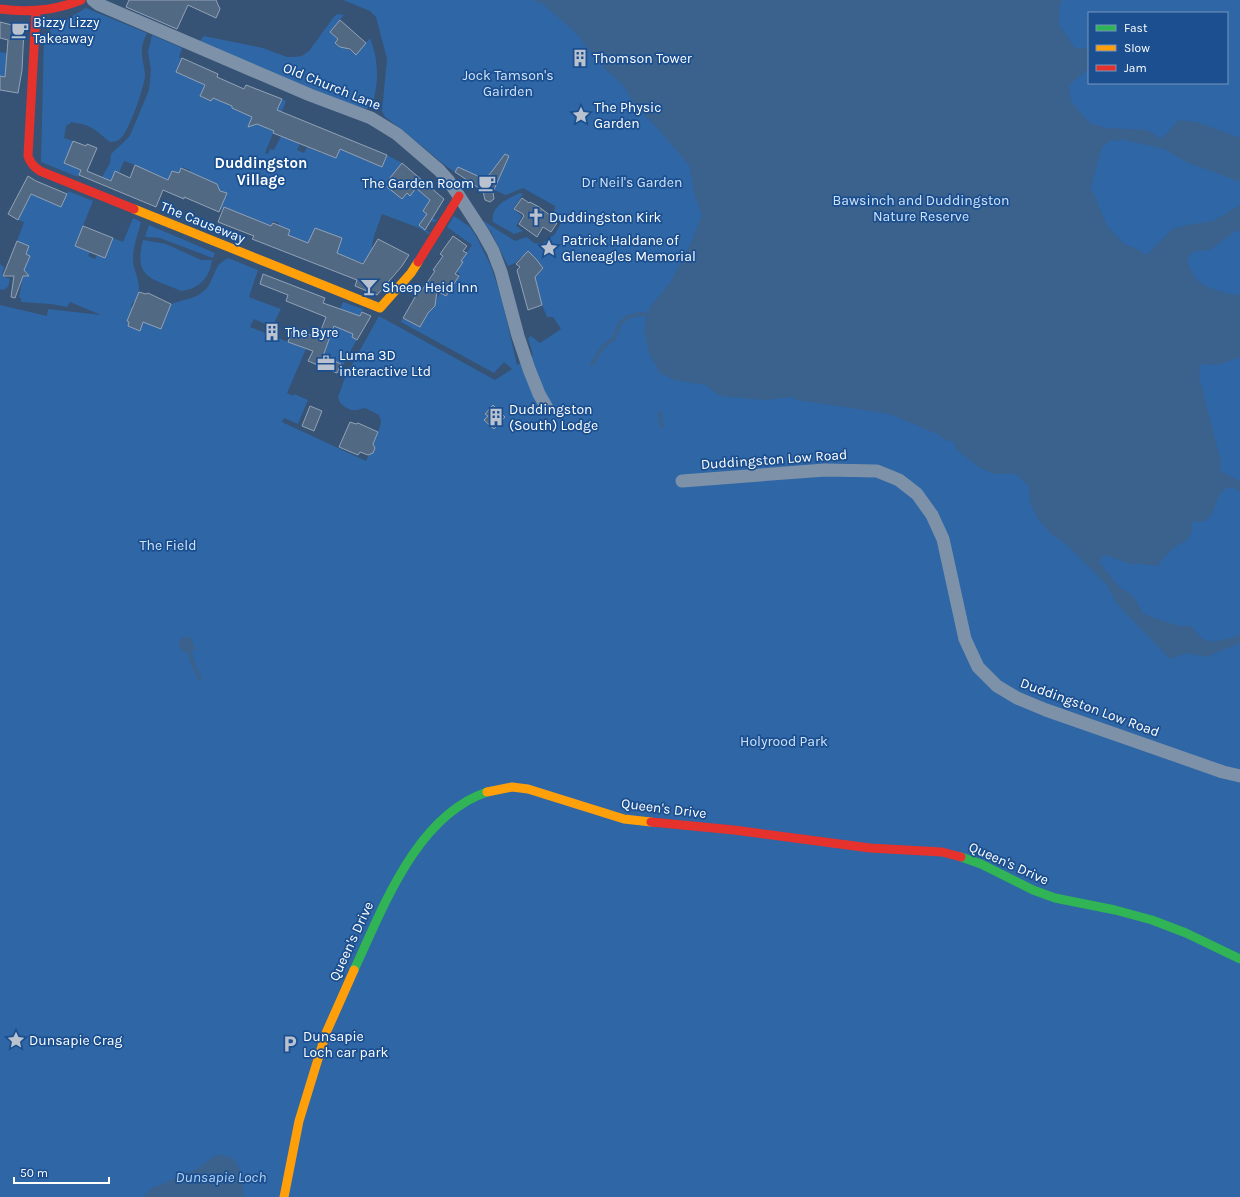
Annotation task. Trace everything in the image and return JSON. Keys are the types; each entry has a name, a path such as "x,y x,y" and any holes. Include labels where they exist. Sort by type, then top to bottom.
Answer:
{"street":[{"path":"0,9 36,12 60,9 81,0"},
{"name":"Old Church Lane","path":"93,0 98,4 240,66 371,118 397,134 439,170 459,196 493,251 502,272 518,336 529,369 539,394 547,408"},
{"name":"The Causeway","path":"36,12 28,156 33,167 40,171 380,308 411,273 459,196"},
{"name":"Duddingston Low Road","path":"682,481 825,470 877,472 899,480 917,494 932,515 943,539 965,639 978,666 997,686 1017,698 1046,710 1223,772 1240,776"},
{"name":"Queen's Drive","path":"284,1197 299,1121 326,1033 390,891 418,847 432,829 447,814 478,795 493,790 512,787 528,789 624,819 734,830 870,848 942,852 981,864 1033,890 1055,898 1115,910 1152,920 1186,933 1240,959"}],"green space":[{"name":"Holyrood Park","path":"343,0 1240,0 1240,1197 0,1197 0,305 47,316 48,309 101,315 70,302 67,307 51,304 21,302 21,298 19,298 25,271 21,267 27,263 30,256 26,254 29,246 17,241 24,222 18,220 31,194 61,207 68,191 93,201 75,246 90,252 88,256 95,259 97,255 105,258 113,238 123,242 133,218 141,222 133,254 139,292 135,303 133,302 131,306 133,307 127,321 129,322 128,326 139,331 143,314 146,323 161,329 171,304 192,298 204,291 210,283 218,266 228,258 258,270 249,297 281,309 272,327 254,319 250,327 306,349 287,393 293,396 294,394 308,400 298,424 284,418 282,422 366,461 369,454 373,453 375,448 373,445 381,421 379,415 365,408 351,410 340,403 338,397 346,375 379,316 495,380 512,369 504,362 494,373 401,322 403,318 420,327 429,312 434,308 435,302 440,293 446,296 460,274 444,264 459,267 463,262 461,261 472,245 447,227 454,216 470,227 491,266 502,300 517,365 533,355 528,338 531,336 540,343 561,329 553,317 547,317 542,305 534,275 543,269 542,266 528,252 515,263 508,266 491,232 482,220 515,241 527,237 534,243 542,244 555,234 561,223 554,213 555,206 523,188 506,195 494,190 494,199 490,202 485,200 483,194 485,192 446,166 385,117 382,111 387,59 376,17 370,11"},
{"path":"86,8 147,33 142,48 142,57 145,70 144,81 132,118 121,138 110,142 89,126 72,122 66,126 64,138 73,141 64,163 81,170 78,177 41,162 44,35 57,25"},
{"path":"337,14 344,15 330,32 338,39 335,43 341,48 344,44 346,48 356,54 370,38 373,47 377,72 376,89 372,106 366,109 307,89 200,41 204,36 263,48 287,57 302,56 309,51"},
{"path":"152,35 182,48 179,57 182,58 176,72 205,85 200,97 211,101 216,90 222,102 245,114 254,114 255,125 257,124 267,128 274,110 277,111 282,99 286,101 265,153 268,154 270,149 274,150 281,136 300,144 297,150 304,153 307,147 323,154 332,133 334,133 326,154 336,158 340,149 382,167 387,155 402,163 389,179 410,196 423,180 427,183 420,191 430,200 423,211 437,221 433,222 425,216 419,225 430,233 429,234 419,228 382,214 374,236 372,252 363,263 337,253 318,235 320,230 315,228 308,243 272,239 279,223 273,221 271,226 224,207 222,210 220,209 227,193 218,190 219,187 217,184 214,183 207,185 209,180 194,174 187,177 190,170 182,167 179,173 172,171 164,191 135,165 124,161 119,173 115,172 111,181 102,177 110,163 111,154 129,137 149,90 151,70 148,52"},
{"path":"0,52 7,53 5,77 0,76"},
{"path":"520,193 523,194 513,209 522,216 516,226 523,231 514,234 493,222 493,216 500,204"},
{"path":"149,225 215,253 213,258 160,238 146,237 145,236"},
{"path":"143,240 166,244 201,260 212,260 206,278 195,287 181,291 147,275 143,270 141,263"},
{"path":"0,264 4,267 2,276 10,279 8,287 3,290 0,289"},
{"path":"343,302 363,309 360,317 340,309"},
{"path":"334,326 353,334 352,336 357,339 339,373 337,373 341,364 323,356"}],"water":[{"name":"Bawsinch and Duddingston Nature Reserve","path":"533,0 1063,0 1060,4 1059,25 1075,48 1088,48 1088,68 1069,85 1071,102 1090,123 1107,128 1147,130 1161,139 1179,120 1197,122 1240,138 1240,182 1190,164 1164,149 1124,140 1110,141 1102,147 1091,187 1107,226 1124,244 1147,255 1172,229 1213,221 1240,205 1240,232 1237,230 1210,250 1197,251 1190,254 1187,262 1195,278 1202,284 1228,293 1238,295 1240,293 1240,357 1218,365 1201,364 1199,376 1221,462 1220,471 1240,481 1240,492 1233,487 1226,489 1221,493 1211,515 1201,522 1192,522 1192,532 1186,541 1168,553 1157,566 1130,564 1106,555 1102,557 1099,562 1120,588 1128,592 1135,599 1143,613 1179,626 1191,626 1202,638 1210,641 1231,638 1240,634 1240,643 1206,657 1187,653 1170,659 1117,604 1107,585 1066,544 1052,535 1037,518 1030,502 1029,486 1016,474 995,474 978,467 956,449 951,440 946,441 939,435 890,414 797,400 792,397 765,400 720,396 705,385 674,380 660,373 649,353 644,330 649,308 670,283 691,243 702,215 695,196 689,165 636,106 622,84 605,69 574,31 544,5"},
{"path":"185,637 190,637 196,649 184,653 178,643"},
{"name":"Dunsapie Loch","path":"219,1155 227,1156 237,1163 242,1175 244,1197 143,1197 153,1187 195,1170 213,1157"}],"building":[{"path":"129,0 216,0 220,9 216,18 188,5 177,29 126,7"},
{"path":"340,20 366,43 356,55 350,49 340,47 335,43 338,39 330,32"},
{"path":"0,22 24,28 22,70 18,93 0,90 0,76 5,77 8,40 0,38"},
{"name":"Thomson Tower","path":"580,52 584,54 586,58 584,62 580,64 576,62 574,58 576,54"},
{"path":"182,58 218,74 217,77 244,89 246,85 282,99 277,110 387,155 382,167 340,149 336,158 273,133 274,131 257,124 248,127 252,117 213,98 211,101 200,96 205,85 176,72"},
{"path":"73,141 97,148 87,171 111,181 115,171 130,178 135,165 168,180 172,171 179,173 181,168 217,184 220,191 227,193 219,212 163,190 156,207 79,175 81,170 64,163"},
{"path":"505,154 509,156 493,192 494,199 490,202 485,200 483,191 455,172 458,167 480,177 485,177 489,175"},
{"path":"402,163 444,199 425,230 419,225 427,214 423,211 430,200 416,188 410,196 407,193 402,199 387,187 392,181 389,179"},
{"path":"28,176 67,194 61,207 31,194 18,220 8,214"},
{"name":"Duddingston Kirk","path":"522,198 539,207 551,216 550,219 557,223 551,232 543,227 537,237 519,224 524,216 514,209"},
{"path":"224,207 271,226 273,223 290,230 288,235 308,243 315,228 342,238 337,253 363,264 378,239 409,255 402,266 377,295 355,286 357,280 252,239 254,236 218,222"},
{"path":"83,226 113,238 105,258 75,246"},
{"path":"453,236 467,246 463,251 467,253 461,261 463,262 455,274 459,276 446,296 437,291 435,306 428,313 420,327 403,318 418,292 420,293 435,271 433,270 443,256 440,254"},
{"path":"17,241 29,246 26,254 30,256 24,270 29,276 23,276 15,298 11,297 14,276 3,276"},
{"path":"528,251 543,268 535,277 542,305 528,310 517,270 520,267 516,264"},
{"path":"263,274 325,298 323,303 360,316 362,312 371,316 357,340 352,337 353,334 334,326 323,356 341,364 337,373 308,361 313,351 288,342 293,328 318,338 326,317 286,301 288,295 260,284"},
{"path":"139,292 146,294 148,293 171,304 161,329 143,322 140,331 128,326 129,322 127,321"},
{"name":"Duddingston (South) Lodge","path":"493,405 505,417 494,429 484,420 488,416 485,414"},
{"path":"310,406 322,411 314,431 302,426"},
{"path":"350,422 356,424 358,423 378,432 373,444 375,448 373,453 368,455 360,452 358,455 339,447"}],"waterway":[{"path":"592,364 602,348 614,338 620,324 627,317 640,314 647,315"},
{"path":"660,413 662,426"},
{"path":"188,648 200,679"}],"traffic: fast":[{"path":"354,970 390,893 421,843 440,821 462,804 487,792"},
{"path":"961,857 981,864 1033,890 1055,898 1115,910 1152,920 1186,933 1240,959"}],"traffic: slow":[{"path":"134,209 380,308 411,273 418,262"},
{"path":"487,792 512,787 528,789 624,819 651,822"},
{"path":"284,1197 299,1121 326,1033 354,970"}],"traffic: jam":[{"path":"0,9 21,11 51,9 81,0"},
{"path":"36,12 28,156 30,161 40,171 134,209"},
{"path":"418,262 459,196"},
{"path":"651,822 734,830 870,848 942,852 961,857"}],"place":[{"name":"Bizzy Lizzy Takeaway","path":"20,30"},
{"name":"Thomson Tower","path":"580,58"},
{"name":"The Physic Garden","path":"581,115"},
{"name":"The Garden Room","path":"487,183"},
{"name":"Duddingston Kirk","path":"536,217"},
{"name":"Patrick Haldane of Gleneagles Memorial","path":"549,248"},
{"name":"Sheep Heid Inn","path":"369,287"},
{"name":"The Byre","path":"272,332"},
{"name":"Luma 3D interactive Ltd","path":"326,363"},
{"name":"Duddingston (South) Lodge","path":"496,417"},
{"name":"Dunsapie Crag","path":"16,1040"},
{"name":"Dunsapie Loch car park","path":"290,1044"}],"district":[{"name":"Duddingston Village","path":"261,172"}],"park label":[{"name":"Jock Tamson's Gairden","path":"508,84"},
{"name":"Dr Neil's Garden","path":"632,182"},
{"name":"The Field","path":"168,545"}]}
